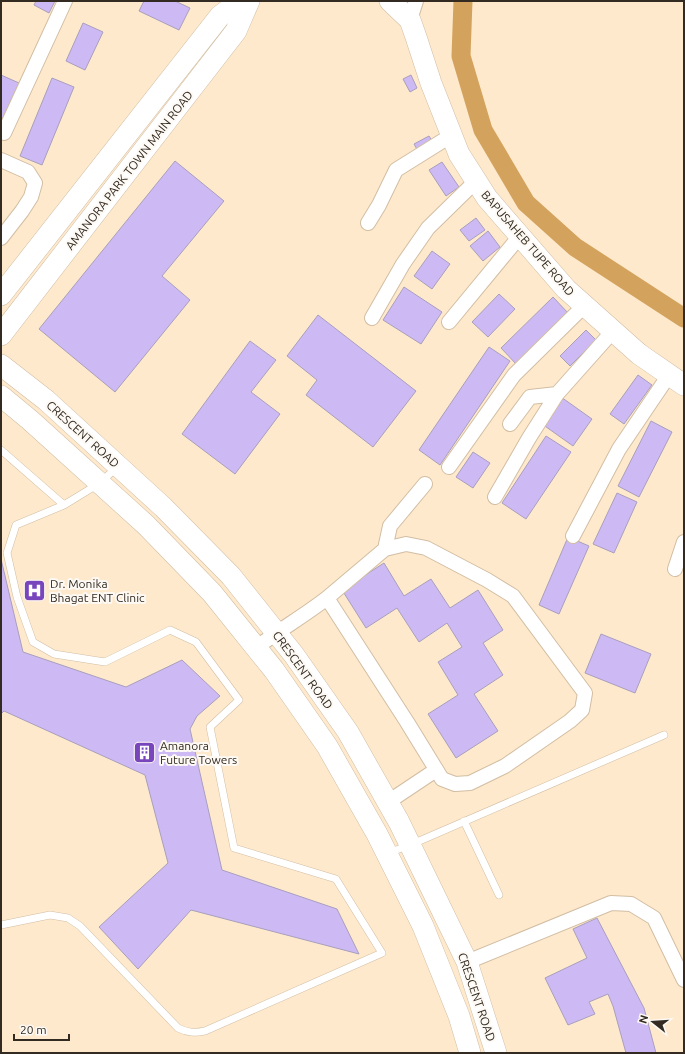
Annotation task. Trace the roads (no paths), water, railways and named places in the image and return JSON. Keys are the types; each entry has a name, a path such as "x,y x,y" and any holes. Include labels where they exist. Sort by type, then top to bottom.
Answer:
{"main road":[{"name":"AMANORA PARK TOWN MAIN ROAD","path":"1,295 220,16 240,1"},
{"name":"AMANORA PARK TOWN MAIN ROAD","path":"1,335 236,31 249,1"},
{"name":"BAPUSAHEB TUPE ROAD","path":"390,1 413,10 416,37 431,83 459,154 487,198 566,289 639,354 677,380"},
{"path":"135,125 153,139"},
{"name":"CRESCENT ROAD","path":"1,365 46,400 163,507 231,576 294,655 348,732 399,822 467,962 496,1053"},
{"name":"CRESCENT ROAD","path":"4,401 30,420 146,525 212,593 274,670 327,746 377,834 423,926 459,1016 470,1053"}],"street":[{"path":"4,133 65,1"},
{"path":"368,223 379,205 396,170 452,135"},
{"path":"1,160 28,172 35,182 31,197 1,238"},
{"path":"372,318 403,264 428,228 476,181"},
{"path":"449,322 520,236"},
{"path":"449,468 514,375 584,306"},
{"path":"495,497 529,438 557,394 613,331"},
{"path":"573,536 619,449 677,380"},
{"path":"510,424 530,398 557,394"},
{"path":"385,549 390,526 425,484"},
{"path":"675,569 684,542"},
{"path":"256,648 327,598 385,549 406,544 426,548 487,580 513,596 586,692 582,710 570,721 505,766 470,783 455,784 442,779 327,598"},
{"path":"388,802 436,770"},
{"path":"467,962 611,903 631,904 654,918 684,980"}],"lane":[{"path":"1,450 64,505"},
{"path":"1,925 50,915 68,918 80,926 178,1028 187,1032 196,1033 205,1031 382,953 336,879 234,848 210,727 239,700 196,642 170,630 105,662 54,654 33,642 18,597 7,553 16,524 64,505 100,483 118,466"},
{"path":"387,854 664,735"},
{"path":"464,821 499,895"}],"waterway":[{"path":"463,1 461,56 483,130 526,203 575,247 684,318"}],"place":[{"name":"Dr. Monika Bhagat ENT Clinic","path":"34,590"},
{"name":"Amanora Future Towers","path":"145,752"}]}
